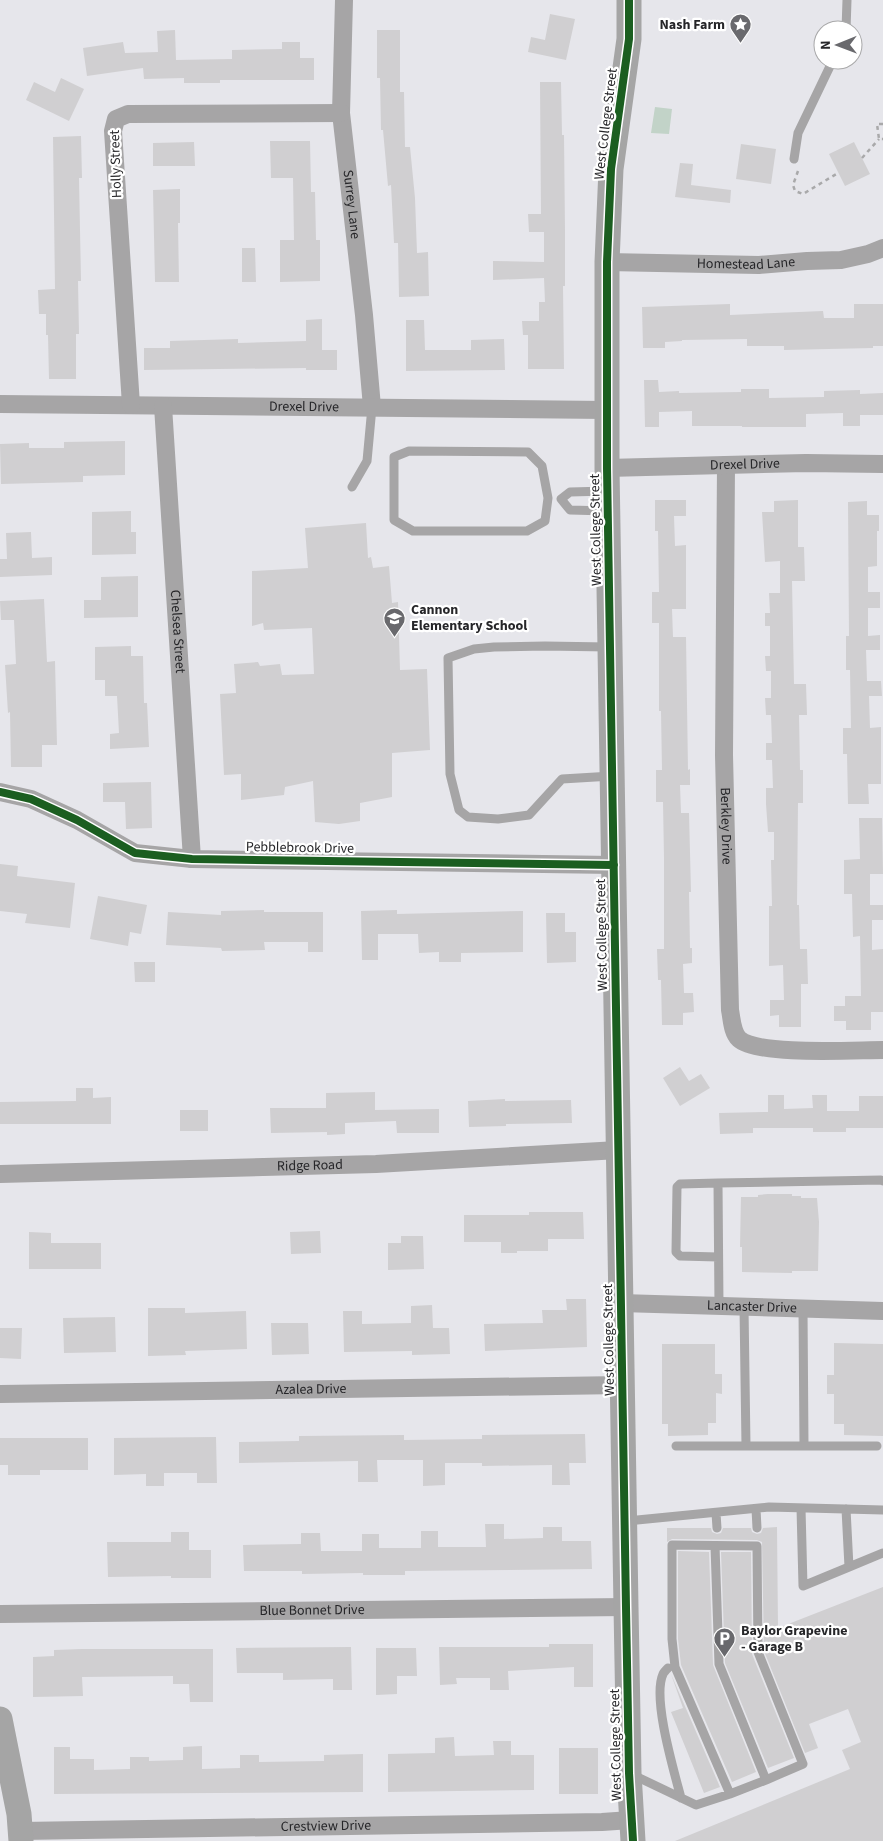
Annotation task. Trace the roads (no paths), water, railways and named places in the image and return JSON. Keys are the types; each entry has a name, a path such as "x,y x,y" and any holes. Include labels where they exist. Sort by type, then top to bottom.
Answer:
{"street":[{"name":"Surrey Lane","path":"344,0 341,113 364,316 372,408"},
{"name":"West College Street","path":"629,0 629,39 611,169 607,262 607,490 629,1773 632,1830"},
{"name":"Holly Street","path":"131,405 113,131 116,119 128,114 341,113"},
{"name":"Homestead Lane","path":"607,262 759,265 841,260 868,254 883,248"},
{"name":"Drexel Drive","path":"0,404 607,410"},
{"name":"Chelsea Street","path":"163,406 192,859"},
{"name":"Drexel Drive","path":"607,490 726,465 883,464"},
{"name":"Berkley Drive","path":"726,465 724,755 730,1010 734,1033 740,1040 755,1046 778,1050 883,1050"},
{"name":"Pebblebrook Drive","path":"0,792 31,799 77,820 136,853 192,859 614,865"},
{"name":"Ridge Road","path":"0,1174 376,1164 618,1150"},
{"name":"Lancaster Drive","path":"621,1302 883,1311"},
{"name":"Azalea Drive","path":"0,1394 622,1385"},
{"name":"Blue Bonnet Drive","path":"0,1614 626,1608"},
{"path":"0,1719 19,1814 21,1836"},
{"name":"Crestview Drive","path":"21,1836 602,1822 632,1830"}],"lane":[{"path":"846,20 847,0"},
{"path":"794,159 798,133 827,70"},
{"path":"352,487 367,461 372,408"},
{"path":"409,451 528,452 542,466 548,498 545,522 527,531 413,531 394,520 394,457 409,451"},
{"path":"561,499 570,510 607,490"},
{"path":"548,498 561,499 570,492 607,490"},
{"path":"610,648 545,646 474,650 448,658 448,687 450,774 459,810 468,817 498,819 529,815 562,779 612,776"},
{"path":"718,1256 680,1256 676,1252 677,1187 680,1184 883,1181"},
{"path":"718,1183 719,1306"},
{"path":"744,1307 746,1446"},
{"path":"803,1309 804,1446"},
{"path":"676,1446 876,1446"},
{"path":"800,1508 803,1586 883,1553"},
{"path":"625,1521 756,1509 883,1510"},
{"path":"756,1509 757,1528"},
{"path":"846,1509 849,1567"},
{"path":"716,1513 716,1528"},
{"path":"629,1773 696,1805 730,1794 803,1764 758,1652 757,1546 672,1545 672,1639 675,1667 730,1794"},
{"path":"715,1546 719,1664 766,1780"},
{"path":"668,1668 663,1674 661,1703 663,1727 681,1798"}],"place":[{"name":"Nash Farm","path":"741,44"},
{"name":"Cannon Elementary School","path":"395,637"},
{"name":"Baylor Grapevine - Garage B","path":"725,1658"}]}
